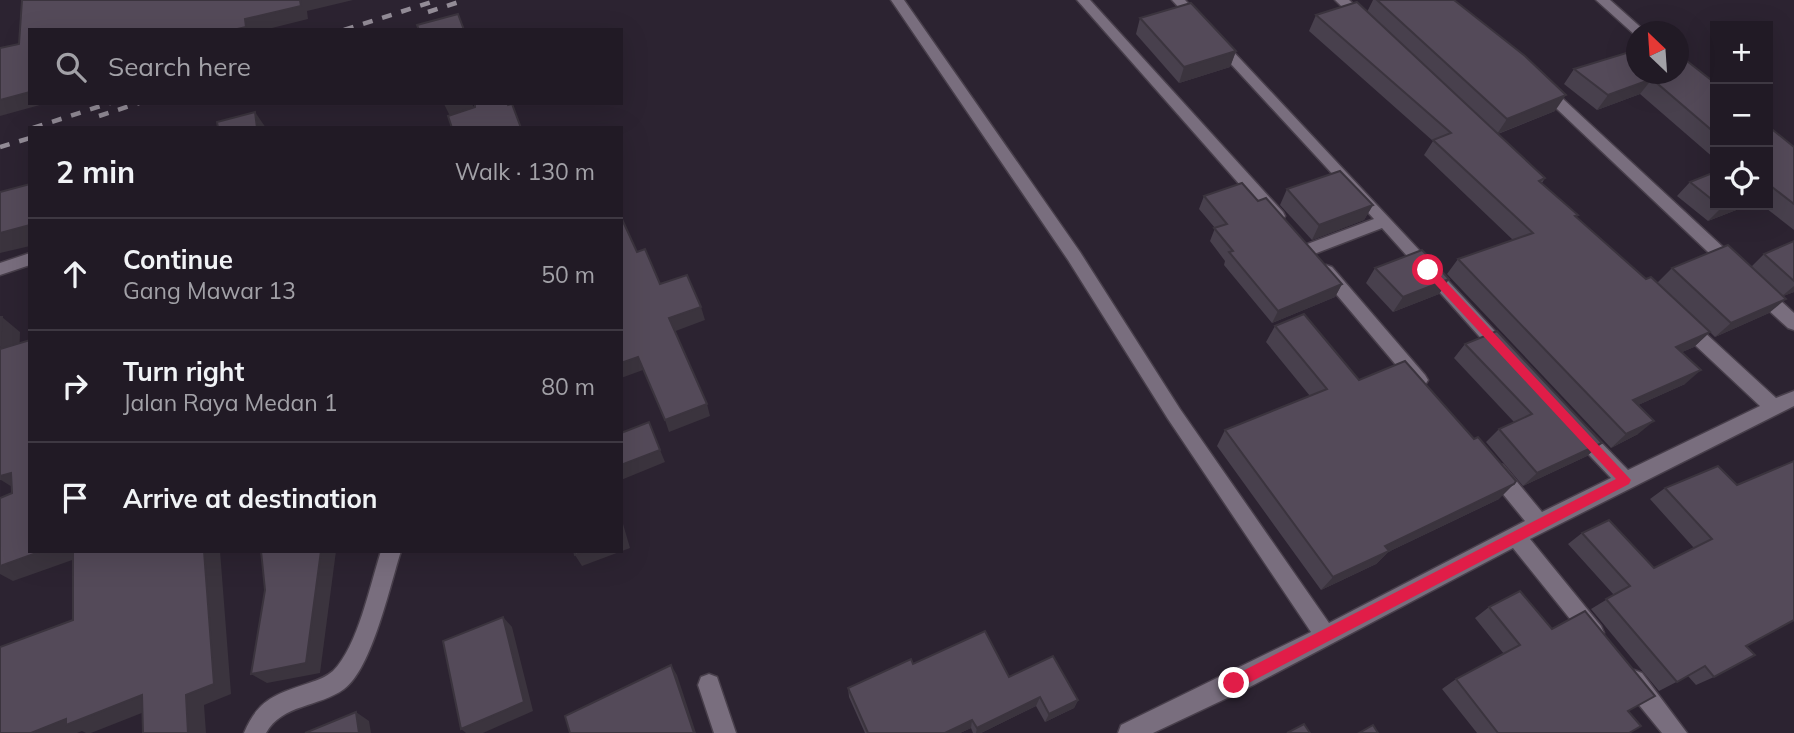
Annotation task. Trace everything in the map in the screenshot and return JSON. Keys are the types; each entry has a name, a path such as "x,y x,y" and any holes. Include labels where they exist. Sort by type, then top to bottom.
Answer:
{"street":[{"path":"897,0 1074,256 1174,414 1325,635"},
{"path":"1083,0 1299,240 1433,397"},
{"path":"1178,0 1513,362"},
{"path":"1342,0 1382,36"},
{"path":"1602,0 1627,21"},
{"path":"1530,76 1794,323"},
{"path":"1299,240 1385,221"},
{"path":"0,269 28,260"},
{"path":"1674,314 1774,408"},
{"path":"1133,732 1234,683 1517,537 1539,523 1794,398"},
{"path":"1569,421 1625,480"},
{"path":"1486,460 1539,523"},
{"path":"1517,537 1676,733"},
{"path":"255,733 256,726 273,708 336,683 356,659 390,553"},
{"path":"709,685 725,733"}],"building":[{"path":"22,0 300,0 301,6 245,19 246,27 242,28 28,28 28,93 0,100 0,48 19,44"},
{"path":"1377,0 1454,0 1525,56 1566,95 1507,119"},
{"path":"1357,2 1545,178 1539,181 1578,215 1575,216 1646,279 1651,277 1710,332 1676,347 1701,370 1633,400 1654,421 1626,434 1458,259 1533,233 1433,140 1451,133 1316,15"},
{"path":"1191,3 1236,51 1184,67 1140,18"},
{"path":"458,14 463,28 418,28 417,25"},
{"path":"1626,53 1626,84 1638,84 1608,95 1574,69"},
{"path":"1689,63 1710,79 1710,129 1658,84 1689,84"},
{"path":"512,105 520,126 451,126 448,116 475,107"},
{"path":"255,112 257,126 218,126 217,122"},
{"path":"1773,130 1794,147 1794,204 1773,188"},
{"path":"1340,171 1373,205 1319,225 1287,189"},
{"path":"1710,174 1710,198 1690,182"},
{"path":"1242,183 1258,201 1266,198 1342,284 1278,311 1229,252 1233,251 1214,228 1227,224 1204,196"},
{"path":"28,185 28,226 0,233 0,192"},
{"path":"623,221 637,252 645,249 660,284 687,275 701,307 669,318 707,404 665,420 638,357 623,362"},
{"path":"1794,241 1794,281 1764,254"},
{"path":"1728,245 1786,299 1731,323 1672,268"},
{"path":"1422,250 1449,279 1403,297 1375,268"},
{"path":"1304,314 1359,380 1405,361 1474,439 1478,437 1516,481 1514,484 1385,546 1389,551 1333,577 1225,430 1327,389 1275,326"},
{"path":"1497,331 1602,443 1537,473 1499,429 1532,414 1465,344"},
{"path":"28,341 28,553 36,553 0,566 0,498 12,493 11,473 0,476 0,349"},
{"path":"649,422 660,450 623,464 623,432"},
{"path":"1794,461 1794,620 1746,646 1755,655 1714,677 1705,666 1677,682 1606,599 1630,586 1582,533 1609,520 1654,568 1712,539 1665,488 1718,466 1737,485"},
{"path":"73,553 204,553 214,684 186,695 188,733 143,733 142,695 66,725 66,719 31,733 0,733 0,647 73,620"},
{"path":"261,553 321,553 306,663 251,674 265,590"},
{"path":"1520,591 1552,629 1585,611 1655,696 1628,711 1641,726 1629,733 1498,733 1456,679 1520,645 1489,607"},
{"path":"503,617 524,702 461,729 443,641"},
{"path":"985,631 1009,677 1053,656 1078,700 1049,714 1040,697 977,728 972,720 945,733 868,733 848,688 911,659 913,664"},
{"path":"671,665 694,733 570,733 565,716"},
{"path":"356,712 359,733 305,733"},
{"path":"1304,724 1310,733 1287,733"},
{"path":"1373,725 1378,733 1359,733"}],"railway":[{"path":"350,28 438,0"},
{"path":"428,12 465,0"},
{"path":"39,126 104,105"},
{"path":"99,116 133,105"},
{"path":"0,147 28,139"}],"route":[{"path":"1234,683 1625,480 1428,270"}]}
